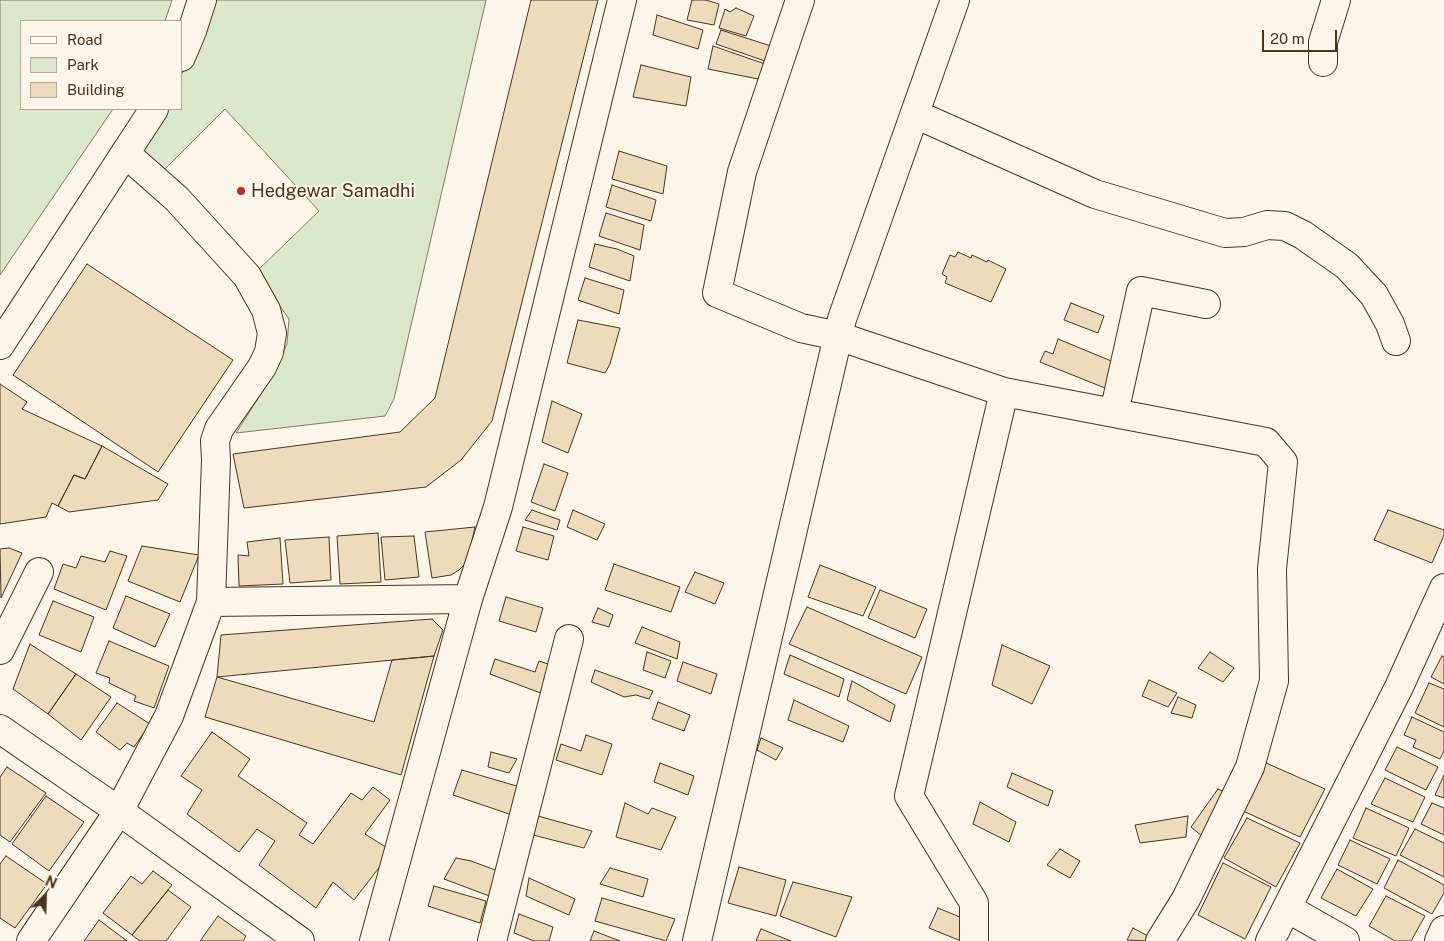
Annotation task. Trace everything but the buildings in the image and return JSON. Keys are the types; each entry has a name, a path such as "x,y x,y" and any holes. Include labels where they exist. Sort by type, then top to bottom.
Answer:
{"street":[{"path":"182,55 202,0"},
{"path":"374,941 468,599 498,507 622,0"},
{"path":"800,0 742,172 717,293 801,328 838,336 1004,392 1266,442 1283,462 1272,570 1274,681 1250,767 1186,899 1160,941"},
{"path":"698,941 842,319 956,0"},
{"path":"1323,62 1323,42 1336,0"},
{"path":"0,345 153,110"},
{"path":"915,114 1095,194 1225,233 1244,232 1267,225 1285,226 1347,266 1374,295 1390,324 1396,341"},
{"path":"31,941 119,811 169,716 211,602 216,441 219,429 262,367 269,352 272,333 266,310 247,276 176,199 125,153"},
{"path":"1114,413 1141,291 1206,304"},
{"path":"974,941 974,903 909,796 1004,392"},
{"path":"0,650 39,572"},
{"path":"1270,941 1399,688 1444,588"},
{"path":"211,602 468,599"},
{"path":"492,941 569,638"},
{"path":"0,729 119,811 300,941"},
{"path":"1286,908 1345,941"},
{"path":"1439,941 1444,930"}],"green space":[{"path":"0,0 172,0 165,20 20,20 20,110 112,110 0,275"},
{"path":"206,0 486,0 394,399 385,416 236,433 273,375 287,344 289,319 256,272 319,211 225,109 163,171 137,144 160,110 182,110 182,73 188,63"}],"place":[{"name":"Hedgewar Samadhi","path":"241,191"}]}
